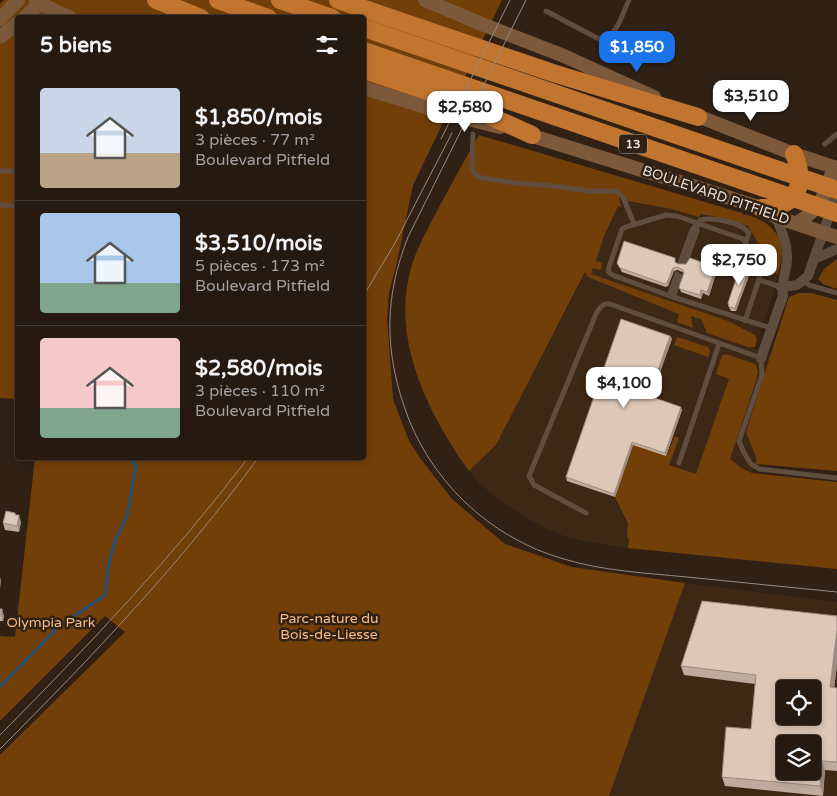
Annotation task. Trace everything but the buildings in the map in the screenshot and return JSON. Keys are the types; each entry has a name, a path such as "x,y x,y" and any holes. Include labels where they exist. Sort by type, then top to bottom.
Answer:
{"highway":[{"path":"156,0 194,15"},
{"path":"218,0 260,15"},
{"path":"338,0 556,74 698,117"},
{"path":"286,2 323,15"},
{"name":"13","path":"366,29 837,192"},
{"name":"13","path":"366,52 448,98 498,98 837,213"},
{"path":"366,71 448,98 487,119 532,135"},
{"path":"769,212 781,205 796,191 800,172 794,154"}],"main road":[{"path":"0,19 18,0"},
{"path":"425,0 564,56 698,117 835,168 821,203 811,214 796,223"},
{"path":"27,15 40,1 66,15"},
{"path":"0,37 15,25"},
{"path":"366,88 448,98"},
{"name":"BOULEVARD PITFIELD","path":"532,135 769,212 837,237"}],"street":[{"path":"781,287 793,286 808,276 837,192"},
{"path":"761,358 782,296 781,287 787,261 786,246 769,212"},
{"path":"814,259 837,250"}],"lane":[{"path":"546,11 597,38 603,39 608,38 614,31 629,0"},
{"path":"473,134 472,168 474,174 478,177 504,182 589,191 617,191 623,197 634,224"},
{"path":"825,144 837,134"},
{"path":"0,171 15,172"},
{"path":"0,205 15,206"},
{"path":"745,321 762,267 743,239 666,215 622,229 610,263 609,273 619,279 671,297 745,321 772,328"},
{"path":"696,223 700,220 724,220 744,228 749,233 746,242"},
{"path":"682,264 696,231 696,223"},
{"path":"671,297 679,275"},
{"path":"759,280 781,287"},
{"path":"803,281 809,285 837,293"},
{"path":"586,513 534,485 529,476 600,307 605,304 610,304 761,358 762,376 740,439 744,453 751,464 759,469 837,478"},
{"path":"679,463 719,344"}],"shaded area":[{"path":"627,178 760,219 771,227 778,238 782,259 772,296 755,347 753,348 772,354 746,432 757,460 749,479 700,462 696,474 638,550 583,541 551,531 497,498 481,485 469,471 496,445 584,276"},
{"path":"685,583 837,602 837,796 607,796"}],"green space":[{"name":"Parc-nature du Bois-de-Liesse","path":"4,0 502,0 413,185 389,292 387,319 393,399 409,441 420,458 452,499 505,544 572,567 685,583 609,796 0,796 0,755 125,632 105,616 0,721 0,636 15,637 35,460 366,460 366,15 15,15 15,399 0,398 0,4"},
{"path":"479,135 742,213 744,216 745,214 765,223 777,235 780,243 782,252 778,274 772,272 772,266 748,226 723,218 701,214 699,217 672,209 628,201 621,191 619,196 621,207 618,206 604,236 596,261 602,263 601,270 593,268 591,274 728,321 755,335 757,340 755,347 748,347 707,333 701,319 691,316 693,328 677,322 679,314 588,277 585,272 496,445 469,471 442,428 419,381 407,332 405,306 410,272 419,247"},
{"path":"837,259 837,289 823,284 818,279 824,269"},
{"path":"799,293 811,293 837,300 837,471 755,464 757,460 746,432 789,297"},
{"path":"677,337 708,347 710,352 708,357 674,345"},
{"path":"726,354 755,364 758,371 730,459 741,468 752,473 837,482 837,569 628,548 628,523 615,497 638,431 666,456 675,436 679,438 669,465 696,474 729,379 716,374 722,356"}],"waterway":[{"path":"0,687 57,628 105,595 108,569 115,540 127,516 136,465 130,460"}],"tram line":[{"path":"441,139 510,0"},
{"path":"526,0 408,237 400,259 391,301 390,342 397,384 415,433 445,481 465,502 487,521 537,549 564,559 609,569 837,592"},
{"path":"366,292 395,243 452,133"},
{"path":"0,735 65,669 160,566 246,460"},
{"path":"0,749 102,644 167,572 229,497 257,460"}],"park label":[{"name":"Olympia Park","path":"51,622"}]}
